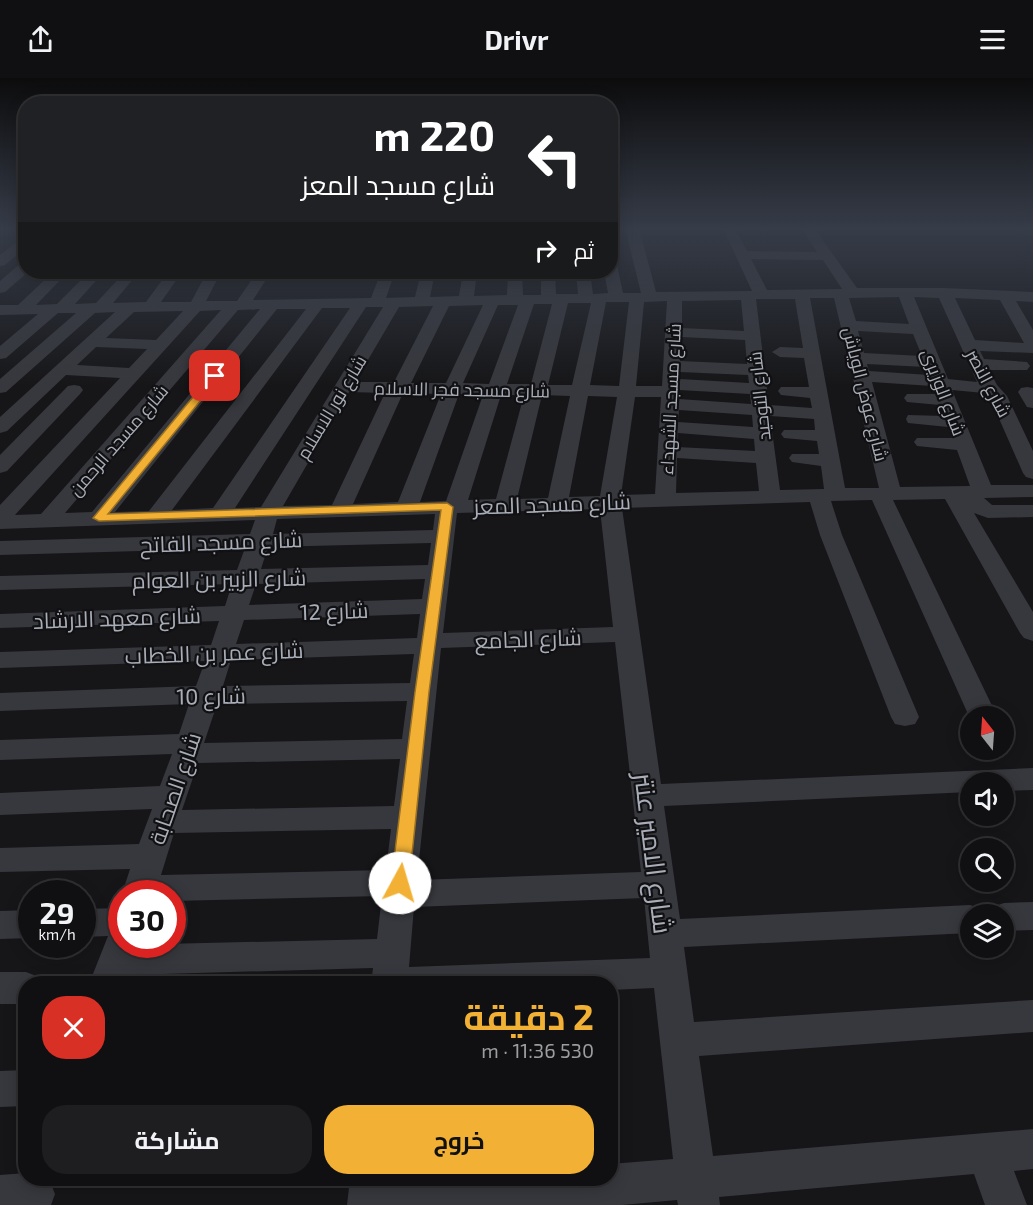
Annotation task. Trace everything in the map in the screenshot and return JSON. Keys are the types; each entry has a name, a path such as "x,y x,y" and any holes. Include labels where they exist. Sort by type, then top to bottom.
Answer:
{"street":[{"path":"0,320 50,281"},
{"path":"0,354 58,308 88,281"},
{"path":"0,388 96,307 123,281"},
{"path":"151,306 169,281"},
{"path":"0,520 196,306 209,281"},
{"name":"شارع مسجد الرحمن","path":"48,520 257,281"},
{"path":"220,514 377,303 385,281"},
{"path":"421,302 426,281"},
{"path":"466,301 469,281"},
{"path":"390,974 442,536 495,389 521,301 517,281"},
{"path":"505,505 536,390 555,300 550,281"},
{"path":"581,390 593,299 586,281"},
{"path":"613,281 617,299"},
{"path":"641,281 644,298 673,350 760,410 822,414"},
{"name":"شارع التوحيد","path":"750,281 755,296 751,339 770,497"},
{"name":"شارع عوض الوياش","path":"836,281 852,326 885,494 978,706"},
{"path":"852,326 905,292 1033,297"},
{"name":"شارع الوزيرى","path":"905,292 914,324 932,362 964,445 968,493 1033,633"},
{"name":"شارع النصر","path":"944,292 989,388 998,396 1033,473"},
{"path":"673,350 755,296 802,295 852,326 942,388"},
{"path":"802,295 830,460 827,495 831,535 905,717"},
{"path":"1005,295 1033,344"},
{"path":"12,309 644,298"},
{"name":"شارع الامير عنتر","path":"644,298 610,501 698,1190"},
{"path":"407,508 452,389 492,301"},
{"path":"340,510 398,388 443,302"},
{"name":"شارع نور الاسلام","path":"269,512 343,387 377,303"},
{"path":"99,518 273,304"},
{"path":"156,516 317,304"},
{"path":"0,427 130,307"},
{"path":"952,309 971,310"},
{"path":"852,326 914,324"},
{"path":"852,326 932,362"},
{"path":"108,327 130,327"},
{"path":"960,327 980,328"},
{"path":"153,328 175,329"},
{"path":"673,350 751,339"},
{"path":"673,350 751,339"},
{"path":"92,342 160,345"},
{"path":"781,345 812,355"},
{"path":"968,345 1033,348"},
{"path":"673,350 758,389"},
{"name":"شارع مسجد فجر الاسلام","path":"343,387 627,391 673,350"},
{"name":"شارع مسجد الشهداء","path":"665,500 673,350"},
{"path":"794,370 812,355"},
{"path":"77,356 146,359"},
{"path":"978,364 1021,366"},
{"path":"61,370 133,373"},
{"path":"913,398 942,388 989,388"},
{"path":"41,389 115,392"},
{"path":"0,467 74,390"},
{"name":"شارع مسجد فجر الاسلام","path":"557,503 581,390"},
{"path":"787,392 819,393"},
{"path":"915,419 955,422"},
{"path":"669,427 763,434"},
{"path":"791,434 826,436"},
{"path":"924,442 964,445"},
{"path":"667,452 765,457"},
{"path":"800,458 830,460"},
{"name":"شارع مسجد المعز","path":"0,520 610,501 1033,491"},
{"path":"968,493 978,506 988,512 1033,512"},
{"name":"شارع الصحابة","path":"143,880 269,512"},
{"name":"شارع مسجد الفاتح","path":"0,548 442,536"},
{"name":"شارع الزبير بن العوام","path":"0,584 438,572"},
{"name":"شارع 12","path":"234,613 433,606"},
{"name":"شارع معهد الارشاد","path":"0,621 234,613"},
{"name":"شارع الجامع","path":"428,643 627,634"},
{"name":"شارع عمر بن الخطاب","path":"0,660 428,643"},
{"name":"شارع 10","path":"0,702 206,695 422,692"},
{"path":"0,750 415,749"},
{"path":"648,796 1033,779"},
{"path":"0,804 407,817"},
{"path":"0,860 151,856"},
{"path":"186,891 659,884"},
{"path":"1014,917 1033,916"},
{"path":"666,934 960,919"},
{"path":"0,925 18,924"},
{"path":"115,962 390,974 670,972"},
{"path":"0,988 18,988"},
{"path":"679,1040 1033,1016"},
{"path":"0,1089 18,1088"},
{"path":"379,1205 698,1190 987,1152 1033,1149"},
{"path":"987,1152 1006,1205"},
{"path":"368,1205 369,1186"}],"route":[{"path":"215,376 99,518 447,507 422,692 400,883"}]}
